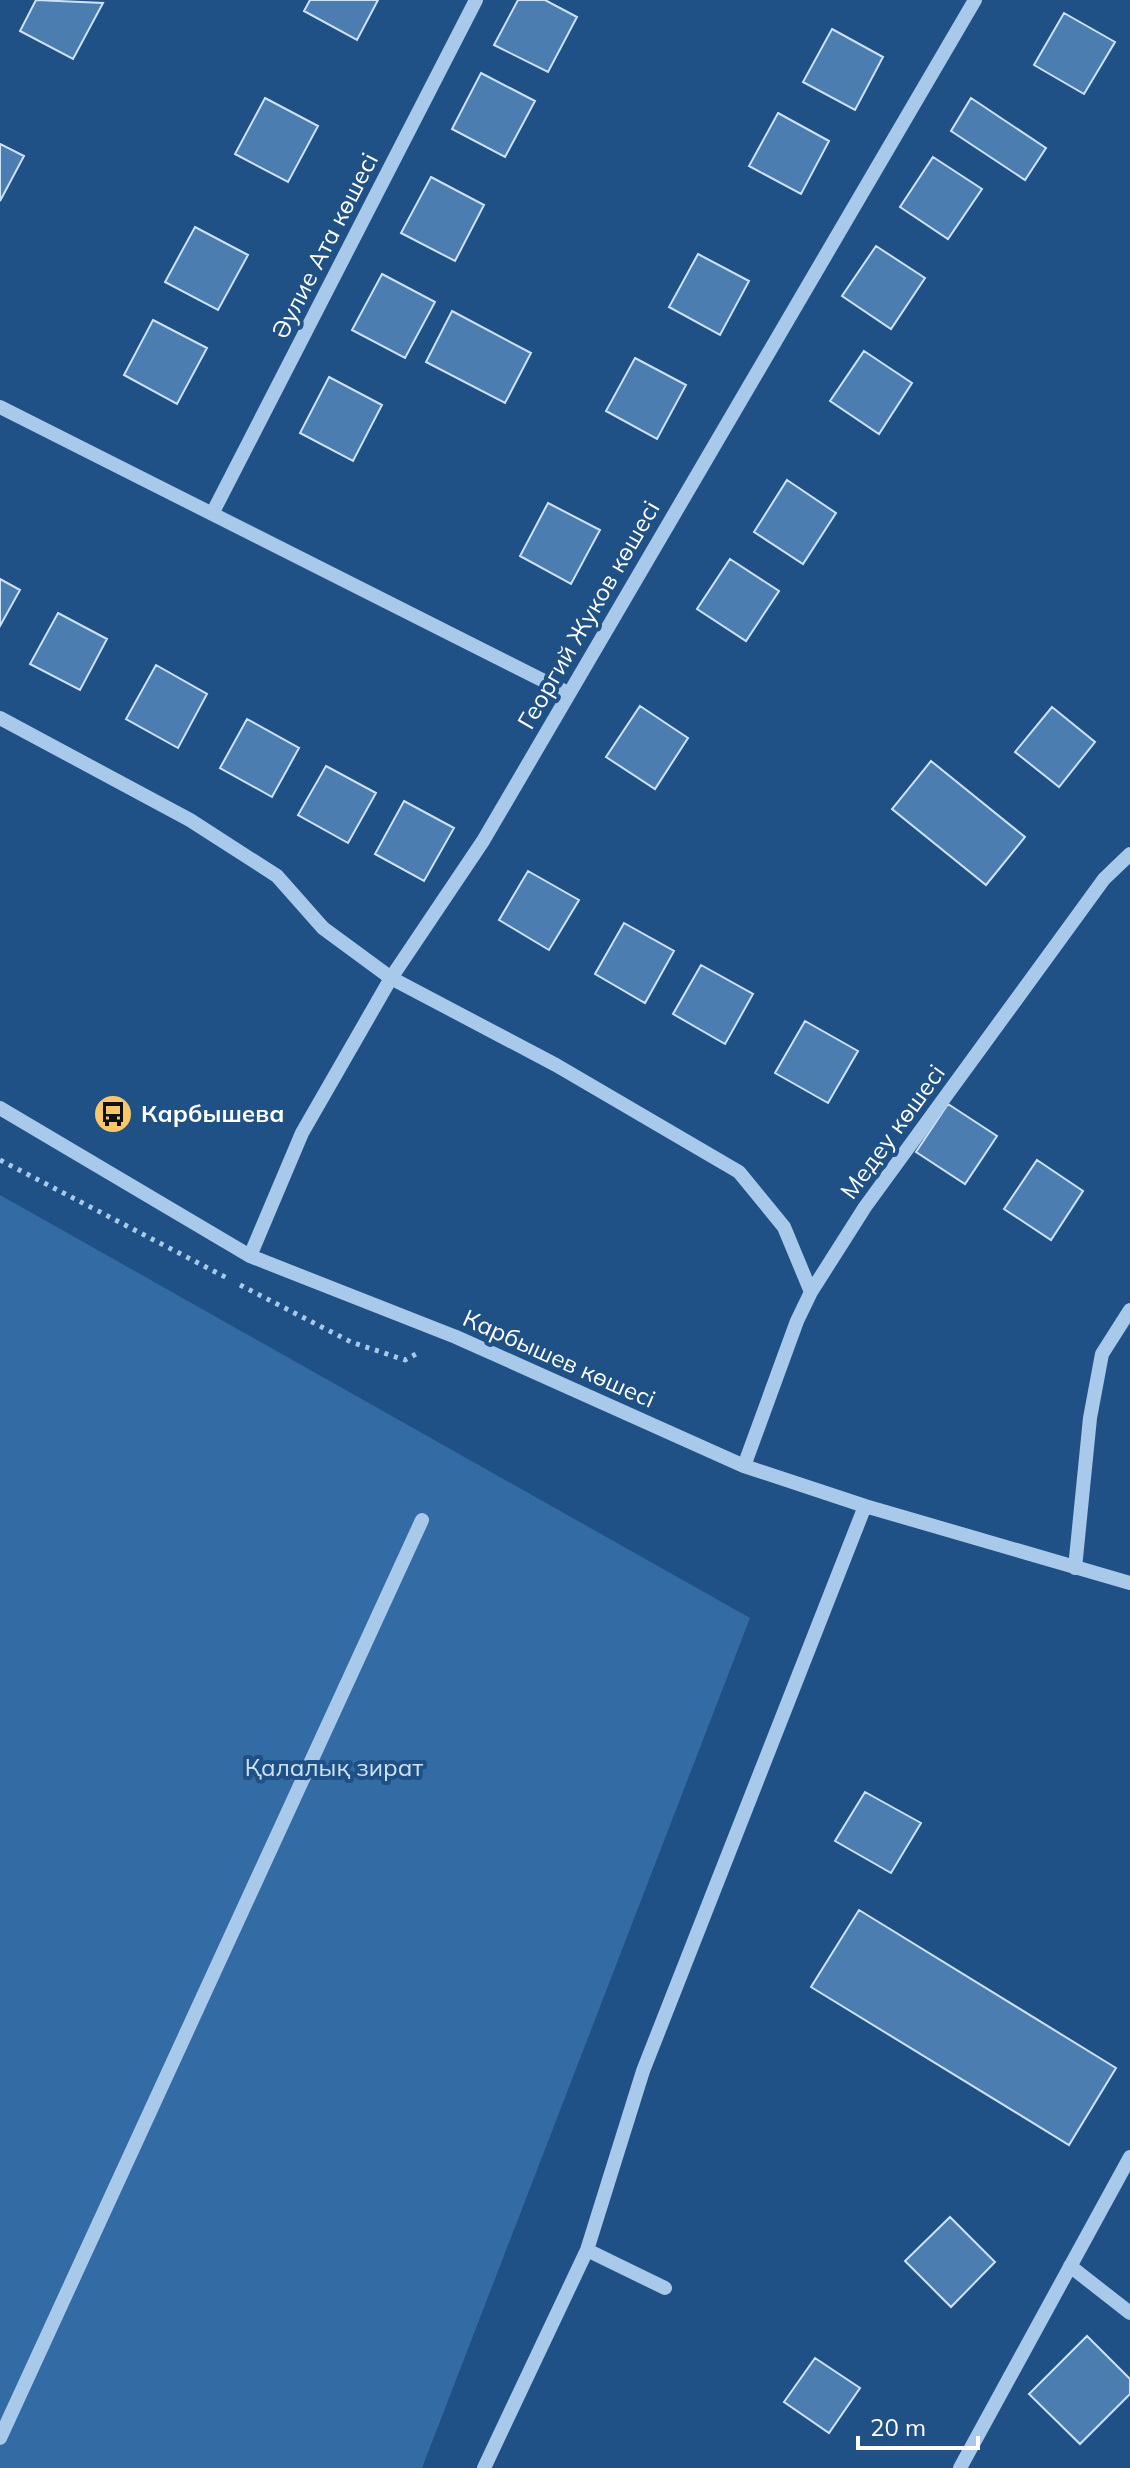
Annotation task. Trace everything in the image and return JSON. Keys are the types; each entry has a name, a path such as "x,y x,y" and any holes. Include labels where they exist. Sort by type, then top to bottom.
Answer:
{"street":[{"name":"Әулие Ата көшесі","path":"213,512 476,0"},
{"name":"Георгий Жуков көшесі","path":"250,1256 302,1133 391,978 483,841 975,0"},
{"path":"0,407 568,693"},
{"path":"0,718 190,820 277,876 323,928 391,978 556,1065 739,1172 784,1227 811,1292"},
{"name":"Медеу көшесі","path":"744,1466 797,1321 811,1292 865,1207 1104,879 1130,854"},
{"name":"Карбышев көшесі","path":"0,1108 250,1256 456,1337 744,1466 865,1506 1130,1583"},
{"path":"1075,1568 1090,1418 1102,1354 1130,1310"},
{"path":"484,2468 587,2250 643,2071 865,1506"},
{"path":"0,2438 422,1520"},
{"path":"960,2468 1130,2157"},
{"path":"587,2250 665,2288"},
{"path":"1070,2266 1130,2313"}],"green space":[{"name":"Қалалық зират","path":"0,1195 750,1618 422,2468 0,2468"}],"building":[{"path":"36,0 103,3 73,59 20,31"},
{"path":"310,0 378,0 357,40 304,11"},
{"path":"518,0 545,0 577,17 548,72 494,45"},
{"path":"1064,13 1115,42 1084,94 1034,65"},
{"path":"832,29 883,57 855,110 803,82"},
{"path":"481,73 535,101 505,157 452,129"},
{"path":"265,98 318,126 288,182 235,154"},
{"path":"971,98 1046,148 1025,180 951,131"},
{"path":"778,113 829,141 801,194 749,166"},
{"path":"0,144 24,156 0,201"},
{"path":"933,157 982,189 948,239 900,207"},
{"path":"431,177 484,205 455,261 401,233"},
{"path":"195,227 248,255 218,310 165,282"},
{"path":"876,246 925,278 891,329 842,296"},
{"path":"698,254 749,281 720,335 669,307"},
{"path":"382,274 435,302 405,358 352,330"},
{"path":"452,311 531,353 505,403 426,362"},
{"path":"153,320 207,348 177,404 124,375"},
{"path":"864,351 912,383 879,434 830,401"},
{"path":"635,358 686,385 657,439 606,411"},
{"path":"329,377 382,405 353,461 300,433"},
{"path":"787,480 836,513 803,564 754,532"},
{"path":"548,503 600,530 571,584 520,556"},
{"path":"730,559 779,591 746,641 697,609"},
{"path":"0,579 20,590 0,626"},
{"path":"58,613 107,639 80,690 30,664"},
{"path":"156,665 207,694 178,748 126,719"},
{"path":"640,706 688,738 655,789 606,757"},
{"path":"1052,707 1095,742 1059,787 1015,752"},
{"path":"247,719 299,748 272,797 220,768"},
{"path":"931,761 1025,837 986,885 892,809"},
{"path":"326,766 376,793 348,843 298,815"},
{"path":"404,801 454,828 424,881 375,854"},
{"path":"528,871 579,900 549,950 499,920"},
{"path":"624,923 674,951 645,1003 595,974"},
{"path":"701,965 753,994 725,1044 673,1014"},
{"path":"805,1021 858,1051 828,1103 775,1073"},
{"path":"948,1104 997,1136 965,1184 916,1152"},
{"path":"1037,1160 1083,1191 1051,1240 1004,1209"},
{"path":"865,1792 921,1823 891,1873 835,1841"},
{"path":"859,1910 1116,2068 1069,2145 811,1987"},
{"path":"950,2217 995,2262 951,2307 905,2261"},
{"path":"1087,2336 1130,2379 1130,2394 1080,2444 1029,2394"},
{"path":"815,2358 860,2388 829,2433 784,2402"}],"place":[{"name":"Карбышева","path":"113,1114"}]}
